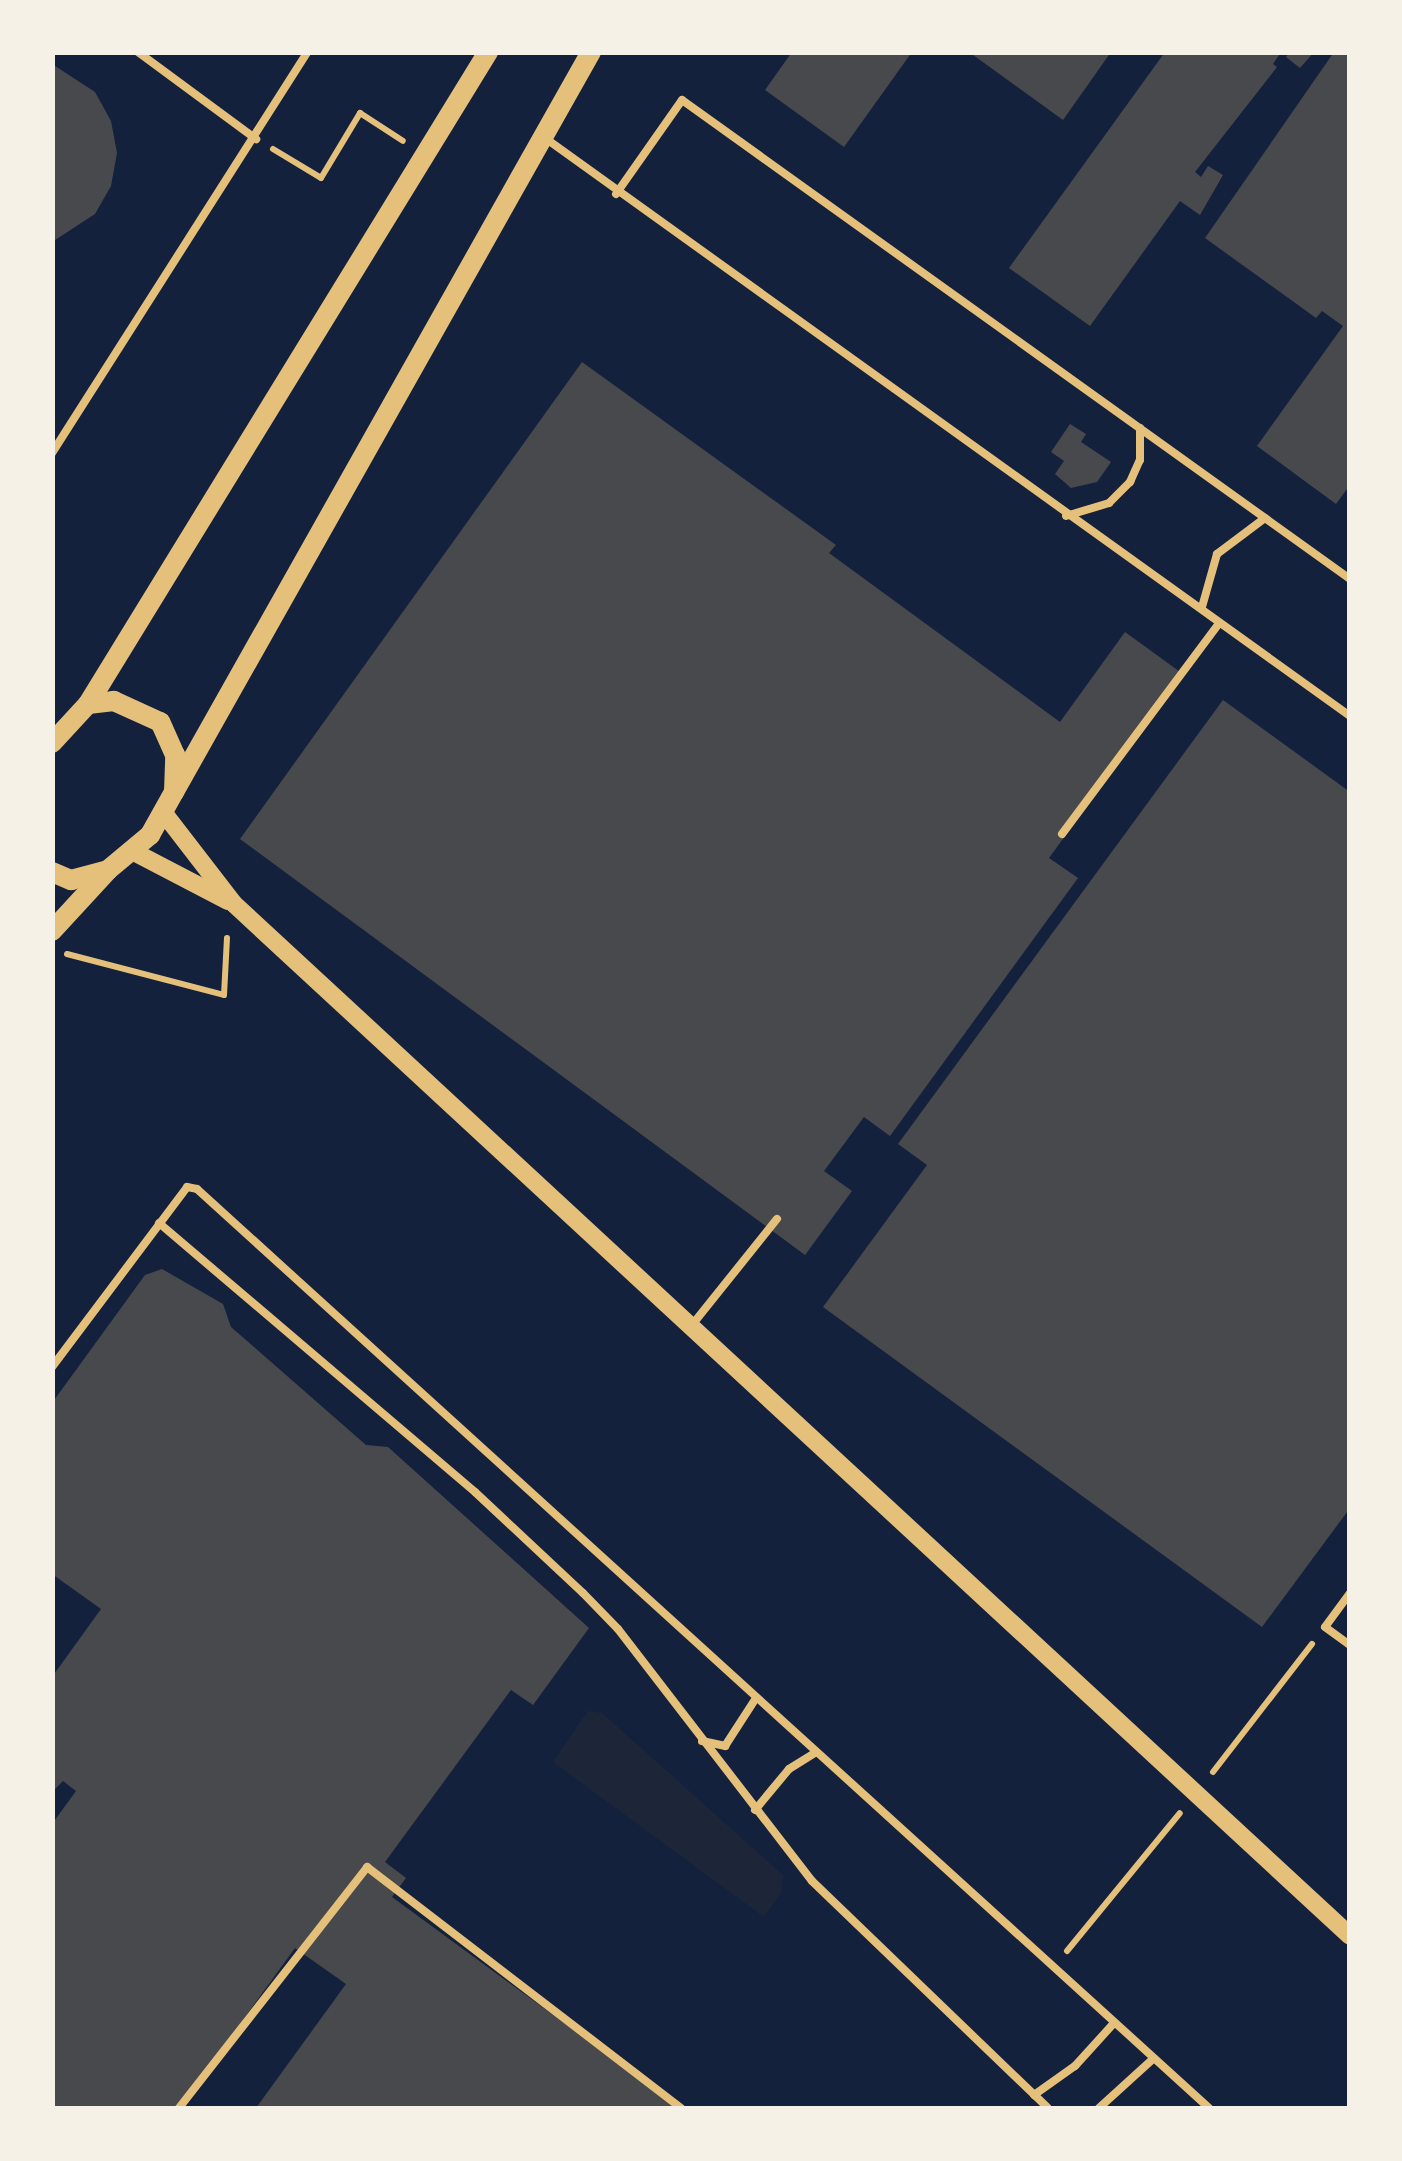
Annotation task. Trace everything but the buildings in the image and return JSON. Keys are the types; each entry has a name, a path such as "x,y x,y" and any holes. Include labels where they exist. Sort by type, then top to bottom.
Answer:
{"main road":[{"path":"52,743 88,704 488,52"},
{"path":"54,941 108,870 134,852 164,812 591,52"},
{"path":"88,704 114,701 160,722 175,755 174,792"},
{"path":"52,872 72,880 108,870"}],"street":[{"path":"164,812 233,903 1350,1936"},
{"path":"134,852 233,903"}],"lane":[{"path":"138,52 256,138"},
{"path":"52,453 256,138 307,52"},
{"path":"616,194 682,100 1350,579"},
{"path":"542,136 616,194 1066,516 1202,606 1219,623 1350,716"},
{"path":"1066,516 1110,503 1130,482 1140,460 1140,428"},
{"path":"1202,606 1217,554 1266,518"},
{"path":"1062,834 1219,623"},
{"path":"52,1368 159,1222 187,1188 197,1188 1209,2108"},
{"path":"692,1326 777,1220"},
{"path":"159,1222 475,1492 584,1593 618,1629 812,1882 1048,2108"},
{"path":"1350,1593 1325,1627 1350,1645"},
{"path":"702,1741 725,1746 756,1698"},
{"path":"755,1810 789,1769 816,1752"},
{"path":"179,2108 367,1867 680,2108"},
{"path":"1034,2095 1075,2066 1114,2022"},
{"path":"1099,2108 1154,2058"}],"path":[{"path":"256,138 320,178 360,113 425,155"},
{"path":"54,941 224,995 227,938"}],"shaded area":[{"path":"588,1711 602,1713 783,1875 781,1893 764,1917 553,1762"}]}
